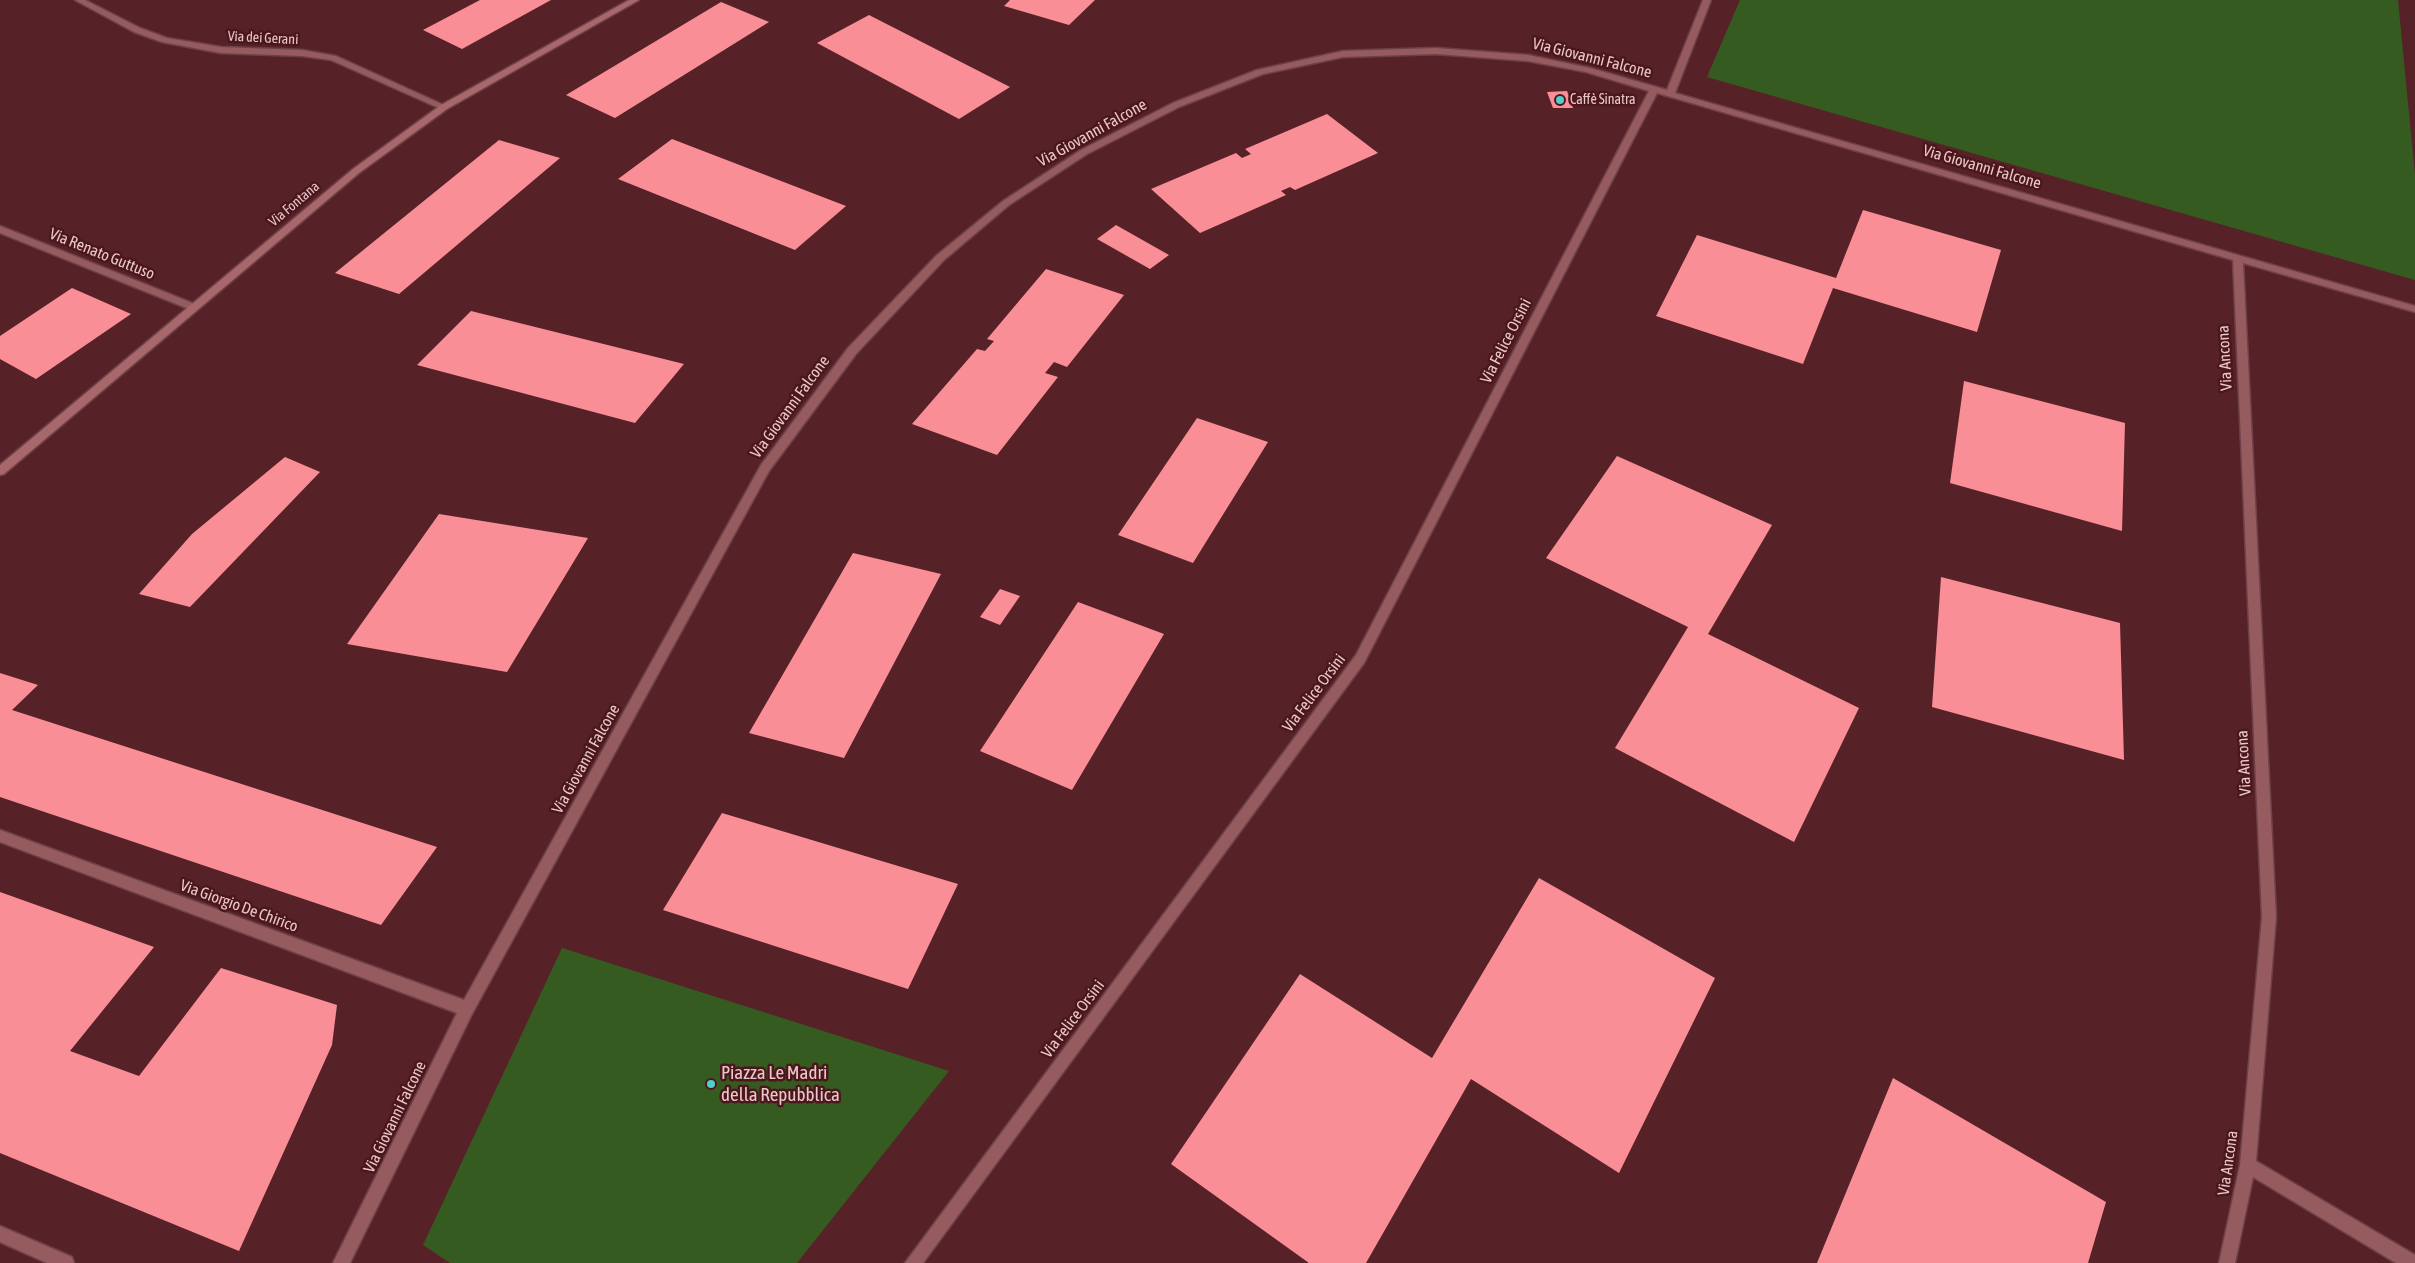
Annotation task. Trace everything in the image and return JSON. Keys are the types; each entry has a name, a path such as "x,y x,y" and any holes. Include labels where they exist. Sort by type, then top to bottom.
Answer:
{"street":[{"name":"Via dei Gerani","path":"79,0 137,30 165,40 221,50 302,53 333,58 444,107"},
{"name":"Via Fontana","path":"0,471 356,170 444,107 635,0"},
{"path":"1670,94 1707,0"},
{"name":"Via Giovanni Falcone","path":"341,1263 467,1009 765,468 852,351 940,258 1006,203 1084,152 1176,105 1260,72 1343,54 1436,51 1528,58 1588,70 2415,309"},
{"name":"Via Felice Orsini","path":"917,1262 1360,659 1654,90"},
{"name":"Via Renato Guttuso","path":"0,229 192,307"},
{"name":"Via Ancona","path":"2227,1263 2248,1166 2269,917 2238,258"},
{"name":"Via Giorgio De Chirico","path":"0,836 467,1009"},
{"path":"2248,1166 2412,1263"},
{"path":"0,1234 66,1263"}],"green space":[{"path":"1740,0 2398,0 2415,175 2415,280 1707,77"},
{"name":"Piazza Le Madri della Repubblica","path":"562,948 949,1071 797,1263 450,1263 423,1245"}],"building":[{"path":"480,0 551,0 462,49 423,30"},
{"path":"1010,0 1095,0 1069,25 1004,6"},
{"path":"721,2 769,22 615,118 566,95"},
{"path":"869,15 1010,87 959,119 817,43"},
{"name":"Caffè Sinatra","path":"1567,91 1573,108 1553,108 1547,92"},
{"path":"1327,114 1378,153 1295,190 1290,187 1281,191 1286,195 1200,233 1151,189 1236,153 1242,158 1251,154 1245,149"},
{"path":"672,139 846,206 795,250 618,179"},
{"path":"499,140 560,158 399,294 335,273"},
{"path":"1863,210 2001,250 1977,332 1833,288 1803,364 1656,316 1697,235 1836,278"},
{"path":"1116,225 1169,255 1150,269 1097,239"},
{"path":"1046,269 1124,295 1067,367 1054,362 1045,373 1058,377 997,455 912,424 977,349 985,351 994,341 987,339"},
{"path":"72,288 131,314 36,379 0,359 0,336"},
{"path":"471,311 684,364 635,423 417,365"},
{"path":"1964,381 2125,423 2122,531 1950,483"},
{"path":"1197,418 1268,442 1193,563 1118,535"},
{"path":"1617,456 1772,525 1708,634 1859,708 1794,842 1615,748 1688,627 1546,558"},
{"path":"285,457 320,472 190,607 139,594 192,534"},
{"path":"439,514 588,538 507,672 347,644"},
{"path":"853,553 941,574 844,758 749,733"},
{"path":"1941,577 2120,623 2124,760 1932,707"},
{"path":"1000,589 1020,596 1000,625 980,617"},
{"path":"1078,602 1164,634 1072,790 980,751"},
{"path":"0,673 38,685 12,710 437,847 381,925 0,797"},
{"path":"722,813 958,884 908,989 663,910"},
{"path":"1539,878 1715,978 1619,1173 1471,1079 1366,1263 1309,1263 1171,1164 1300,974 1432,1058"},
{"path":"0,892 154,947 70,1051 139,1076 221,968 337,1005 332,1045 239,1251 0,1153"},
{"path":"1893,1078 2106,1202 2088,1263 1817,1263"}],"place":[{"name":"Caffè Sinatra","path":"1560,100"},
{"name":"Piazza Le Madri della Repubblica","path":"711,1084"}]}
